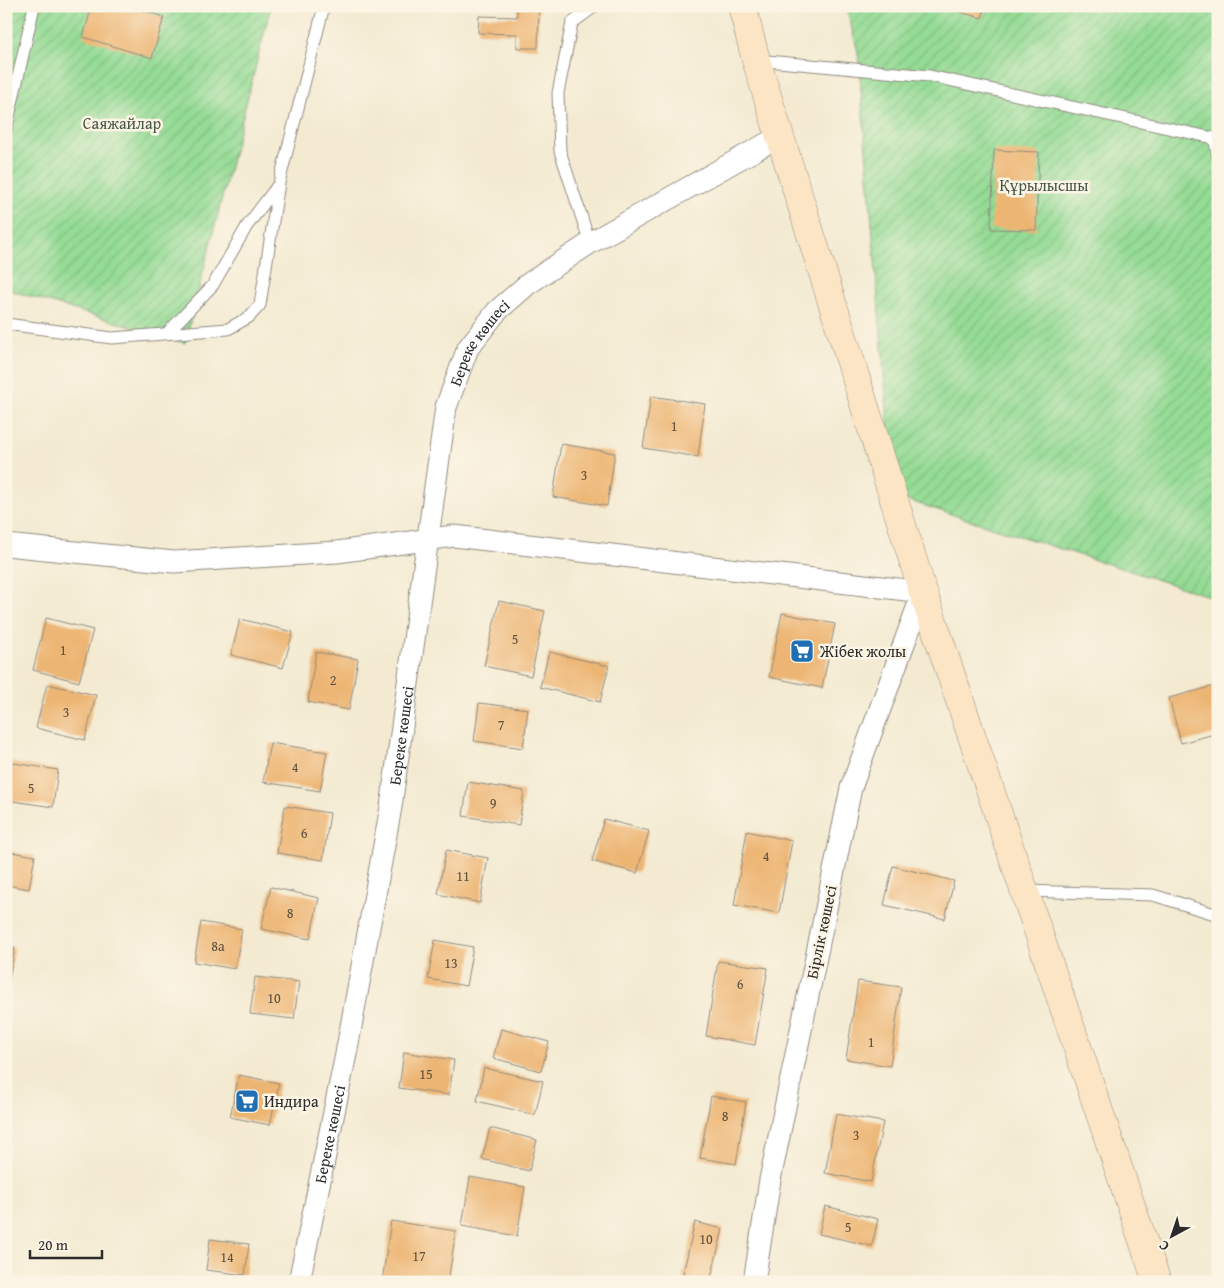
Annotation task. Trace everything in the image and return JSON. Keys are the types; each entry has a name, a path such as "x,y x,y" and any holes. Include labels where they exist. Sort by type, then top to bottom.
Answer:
{"main road":[{"path":"742,6 756,60 923,592 1157,1282"}],"street":[{"name":"Береке көшесі","path":"298,1282 346,1054 391,807 446,407 468,348 497,311 528,284 590,244 780,136"},
{"path":"6,545 174,562 337,552 454,536 923,592"},
{"name":"Бірлік көшесі","path":"754,1282 770,1180 851,788 923,592"}],"lane":[{"path":"6,130 34,6"},
{"path":"6,324 112,338 228,329 249,317 260,305 279,183 324,6"},
{"path":"590,244 560,151 558,93 572,23 594,6"},
{"path":"756,60 930,76 1216,138 1218,156"},
{"path":"167,334 213,285 247,226 279,183"},
{"path":"1024,891 1153,895 1218,915"}],"green space":[{"name":"Саяжайлар","path":"6,6 271,6 185,343 6,289"},
{"name":"Құрылысшы","path":"846,6 1218,6 1218,599 894,496 858,52"}],"building":[{"path":"92,6 130,6 164,17 152,58 83,37"},
{"path":"517,6 539,6 538,48 517,48 517,34 478,33 479,16 517,17"},
{"path":"945,6 985,6 982,18 945,8"},
{"path":"994,150 1039,152 1036,230 991,229"},
{"path":"651,396 705,404 698,457 643,448"},
{"path":"561,444 615,453 607,506 553,497"},
{"path":"499,601 545,611 531,676 484,666"},
{"name":"Жібек жолы","path":"782,613 835,624 822,688 769,677"},
{"path":"46,618 93,630 79,682 33,670"},
{"path":"240,619 293,632 283,668 231,655"},
{"path":"316,652 358,659 349,710 308,702"},
{"path":"549,652 609,666 600,702 540,687"},
{"path":"47,684 96,695 85,740 36,728"},
{"path":"1218,685 1218,733 1181,743 1169,698"},
{"path":"479,703 528,709 523,748 474,741"},
{"path":"270,743 327,752 320,791 263,782"},
{"path":"8,762 58,770 53,807 6,800"},
{"path":"468,782 524,791 519,825 463,816"},
{"path":"285,806 330,813 323,860 277,853"},
{"path":"604,819 649,831 637,873 592,861"},
{"path":"747,831 792,841 779,913 734,905"},
{"path":"446,850 488,858 480,903 438,894"},
{"path":"6,851 35,856 29,889 6,885"},
{"path":"893,866 954,881 945,919 884,905"},
{"path":"271,887 319,898 310,939 261,929"},
{"path":"201,922 242,929 235,969 194,962"},
{"path":"435,940 473,947 466,986 428,979"},
{"path":"6,947 15,948 7,989 6,988"},
{"path":"718,961 768,968 755,1045 706,1036"},
{"path":"255,977 299,982 294,1019 250,1014"},
{"path":"858,981 901,987 890,1066 846,1059"},
{"path":"501,1029 549,1042 541,1071 493,1058"},
{"path":"404,1052 454,1060 449,1095 399,1088"},
{"path":"484,1068 543,1081 535,1115 477,1101"},
{"path":"239,1075 279,1083 270,1125 230,1117"},
{"path":"711,1096 746,1102 736,1164 700,1158"},
{"path":"836,1114 883,1122 871,1182 825,1173"},
{"path":"490,1128 537,1140 529,1171 482,1159"},
{"path":"470,1177 525,1187 517,1236 462,1226"},
{"path":"825,1206 878,1219 872,1246 819,1234"},
{"path":"391,1221 456,1231 448,1282 382,1282"},
{"path":"695,1222 723,1229 710,1282 682,1278"},
{"path":"210,1239 249,1244 245,1275 206,1270"}],"place":[{"name":"Жібек жолы","path":"802,651"},
{"name":"Индира","path":"247,1101"}]}
